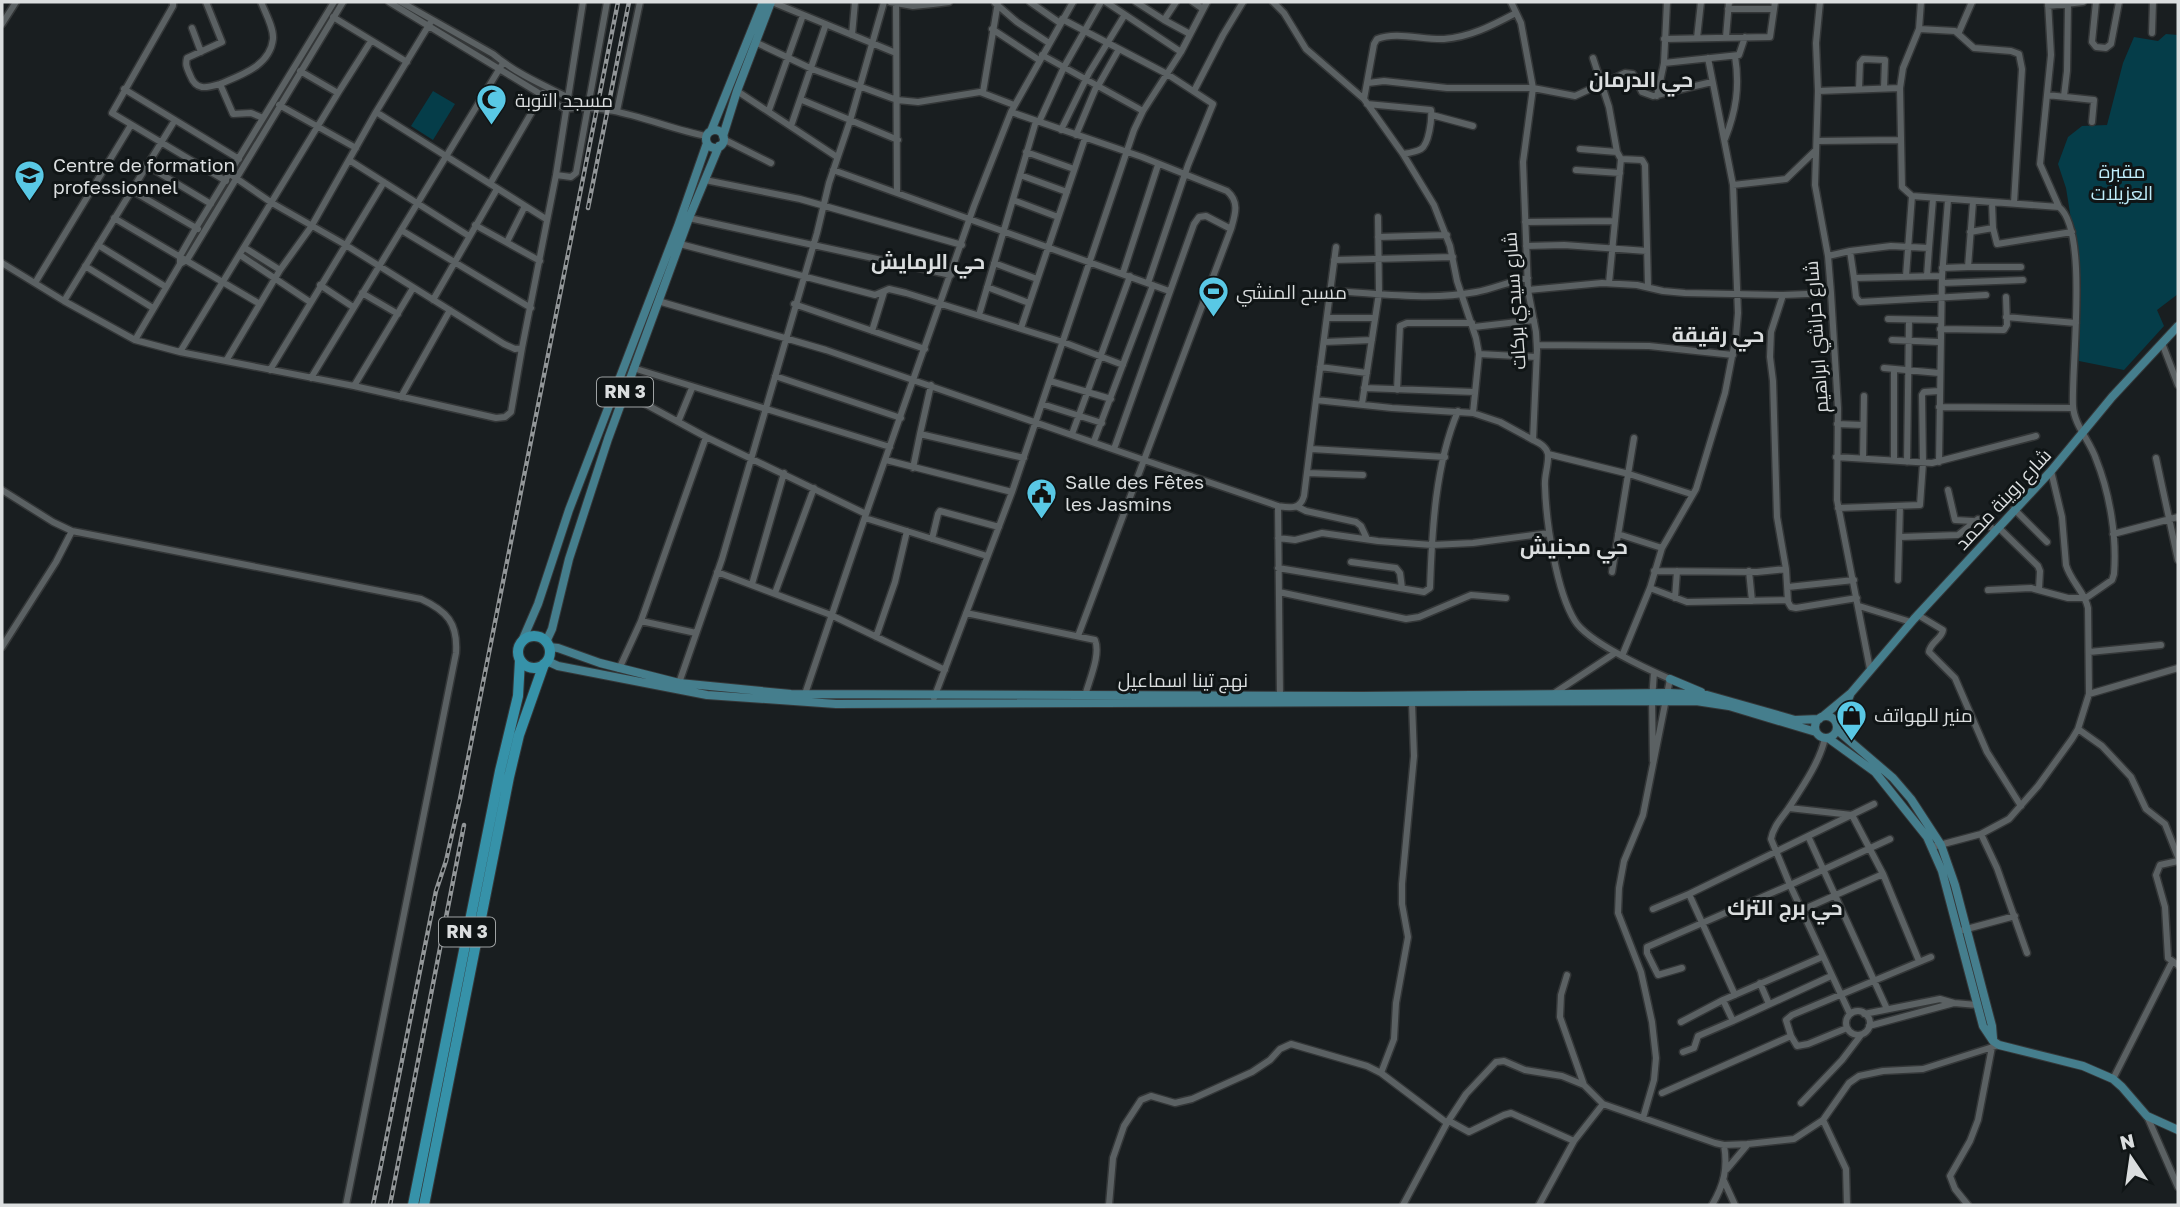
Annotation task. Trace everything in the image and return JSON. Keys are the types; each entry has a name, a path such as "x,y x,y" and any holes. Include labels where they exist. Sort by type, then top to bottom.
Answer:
{"highway":[{"path":"536,636 547,644 545,663 531,668 520,660 518,652 522,641 536,636"},
{"name":"RN 3","path":"413,1205 497,784 518,696 520,660"},
{"name":"RN 3","path":"424,1205 509,777 519,736 545,663"}],"main road":[{"name":"RN 3","path":"522,641 678,226 708,137 763,2"},
{"name":"RN 3","path":"547,644 587,499 633,368 689,218 722,141 737,91 772,2"},
{"path":"717,130 722,141 711,147 708,137 717,130"},
{"name":"شارع روينة محمد","path":"1851,693 2178,326"},
{"name":"نهج تينا اسماعيل","path":"547,644 619,669 679,683 738,691 934,699 1412,703 1652,696"},
{"name":"نهج تينا اسماعيل","path":"545,663 719,696 836,704 934,699"},
{"path":"1670,679 1707,695"},
{"path":"1851,693 1820,718 1815,725 1816,732 1875,772 1937,846"},
{"path":"1826,738 1834,736 1851,693"},
{"name":"نهج تينا اسماعيل","path":"1084,699 1707,695 1795,720 1820,718"},
{"name":"نهج تينا اسماعيل","path":"1668,696 1715,703 1816,732"},
{"path":"1820,718 1832,718 1837,728 1892,778 1911,799 1937,846 1955,885 1983,1026 1995,1044 2083,1066 2113,1079 2147,1116 2178,1130"},
{"path":"1962,930 1992,1026 1995,1044"}],"street":[{"path":"2,24 16,2"},
{"path":"206,2 222,42 187,58 186,61 195,85 205,88 256,67 271,44 272,31 261,2"},
{"path":"135,340 263,118 334,2"},
{"path":"200,229 211,204 279,105 343,2"},
{"path":"390,2 493,54 501,66 541,96 565,109 587,106"},
{"path":"401,2 431,23"},
{"path":"2,263 135,340 180,352 311,377 496,418 505,417 511,412 514,400 556,175 583,2"},
{"path":"556,175 571,177 576,173 607,2"},
{"path":"617,111 640,2"},
{"path":"772,2 896,53"},
{"path":"852,35 855,2"},
{"path":"679,683 718,572 813,246 822,206 884,2"},
{"path":"897,192 894,3 913,6 949,2"},
{"path":"1030,2 1061,21 1167,74 1213,104 1184,176 1151,284 1094,441"},
{"path":"979,315 1026,152 1038,121 1064,67 1104,2 1181,52"},
{"path":"1136,2 1191,34"},
{"path":"1164,20 1176,2"},
{"path":"1193,2 1203,9"},
{"path":"934,699 1012,492 1143,111 1181,52 1207,2"},
{"path":"1194,91 1243,2"},
{"path":"1273,2 1284,13 1306,48 1365,102 1404,154 1434,205 1447,235 1457,281 1473,325 1479,354 1473,413"},
{"name":"شارع سيدي بركات","path":"1511,2 1525,38 1533,88 1523,162 1528,290 1537,345 1533,440"},
{"path":"1657,96 1664,63 1667,2"},
{"path":"1697,38 1701,2"},
{"name":"شارع خراشي ابراهيم","path":"1820,2 1816,43 1818,91 1815,186 1828,256 1837,372 1838,508 1870,669"},
{"path":"1921,2 1919,29 1903,68 1900,88 1902,187 1912,196 2059,207"},
{"path":"1959,32 1972,2"},
{"path":"1989,590 2039,589 2068,598 2086,598 2112,580 2115,564 2113,534 2101,472 2073,408 2077,289 2072,232 2066,215 2042,174 2040,164 2051,55 2048,4 2083,2"},
{"path":"2096,2 2092,42 2096,47 2106,48 2111,44 2119,2"},
{"path":"2152,33 2153,2"},
{"path":"174,3 112,113 160,142 230,177 344,244 503,344 515,349 522,348"},
{"path":"996,3 1017,22 1049,43"},
{"path":"983,92 996,3"},
{"path":"805,694 865,516 1013,108 1071,3"},
{"path":"2064,96 2068,4"},
{"path":"1664,39 1771,36 1774,6 1728,5 1726,37"},
{"path":"1365,102 1374,44 1381,37 1458,37 1472,34 1516,13"},
{"path":"769,110 803,15"},
{"path":"1061,130 1086,79 1124,16"},
{"path":"333,17 407,62"},
{"path":"226,361 280,270 311,227 376,112 431,23"},
{"path":"791,126 827,24"},
{"path":"192,28 201,52"},
{"path":"992,29 1143,111"},
{"path":"1919,29 1959,32"},
{"path":"1959,32 1968,45 1974,48 2019,54 2022,69 2014,204"},
{"path":"1664,63 1735,56 1741,54 1745,37"},
{"path":"180,352 371,41"},
{"path":"755,42 813,69 897,100 918,102 983,92 1038,121 1158,164 1227,191 1233,197 1236,207 1231,229 1079,636"},
{"path":"1076,135 1097,85 1119,49"},
{"path":"1724,139 1736,109 1738,85 1735,56"},
{"path":"1593,58 1603,84 1619,155 1620,173 1609,283"},
{"path":"1552,695 1619,654 1650,589 1662,548 1696,489 1714,433 1733,355 1738,313 1733,185 1708,58"},
{"path":"1859,89 1860,63 1863,58 1885,60 1884,88"},
{"path":"501,66 587,106 617,111 708,137"},
{"path":"311,377 501,66"},
{"path":"300,71 338,93"},
{"path":"1368,83 1384,81 1447,88 1533,88 1576,96 1618,75 1631,73 1642,92 1657,96 1712,82"},
{"path":"220,84 233,114 251,113 263,118"},
{"path":"490,184 546,88"},
{"path":"1818,91 1900,88"},
{"path":"124,89 239,159"},
{"path":"737,91 837,157"},
{"path":"2047,95 2095,100 2092,122"},
{"path":"802,100 898,140"},
{"path":"1365,102 1428,108 1432,115 1425,144 1420,150 1404,154"},
{"path":"279,105 356,148"},
{"path":"376,112 546,219"},
{"path":"1432,115 1473,126"},
{"path":"64,301 175,120"},
{"path":"35,283 131,125"},
{"path":"1021,328 1085,138"},
{"path":"1816,141 1900,139"},
{"path":"722,141 771,163"},
{"path":"1580,149 1619,155 1645,163 1648,286"},
{"path":"1733,185 1786,179 1816,150"},
{"path":"1026,152 1074,169"},
{"path":"349,160 469,236"},
{"path":"1072,434 1127,274 1158,164"},
{"path":"146,165 211,204"},
{"path":"833,170 1169,290"},
{"path":"1576,170 1620,173"},
{"path":"1020,175 1068,192"},
{"path":"705,180 800,199 962,245"},
{"path":"270,370 384,182"},
{"path":"433,300 497,188"},
{"path":"131,190 200,229"},
{"path":"1906,276 1912,196"},
{"path":"1927,276 1933,198"},
{"path":"1013,200 1058,217"},
{"path":"1939,462 1939,342 1948,200"},
{"path":"1968,267 1973,202"},
{"path":"1992,203 1993,229 1997,244 2072,232"},
{"path":"507,242 525,206"},
{"path":"1114,449 1169,290 1197,219 1206,216 1231,229"},
{"path":"1362,404 1379,293 1378,217"},
{"path":"114,218 260,304"},
{"path":"689,218 951,275"},
{"path":"1525,222 1615,221"},
{"path":"475,225 540,261"},
{"path":"1970,232 1993,229"},
{"path":"401,230 531,308"},
{"path":"1378,237 1447,235"},
{"path":"680,244 875,295 892,289 1021,328 1123,365"},
{"path":"98,245 166,287"},
{"path":"1526,246 1564,245 1647,251"},
{"path":"1828,256 1850,251 1908,246 1929,248"},
{"path":"1298,507 1303,501 1311,449 1336,247"},
{"path":"1850,251 1856,297 1860,302 1986,295"},
{"path":"243,252 280,270"},
{"path":"243,252 310,302"},
{"path":"1334,260 1453,257"},
{"path":"994,263 1037,279"},
{"path":"85,266 153,308"},
{"path":"1942,276 1968,267 2021,267"},
{"path":"1854,278 1942,276 2022,280"},
{"path":"1330,291 1462,293 1477,292 1497,284 1528,278"},
{"path":"1528,290 1609,283 1648,286 1674,292 1783,295 1831,293"},
{"path":"320,285 353,307"},
{"path":"987,287 1029,303"},
{"path":"354,386 413,288"},
{"path":"872,331 884,292"},
{"path":"362,293 398,314"},
{"path":"1783,295 1771,332 1770,357 1777,517 1788,600 1793,608 1857,598"},
{"path":"1940,329 2004,330 2007,328 2006,297"},
{"path":"658,301 914,379 1278,506 1298,507 1356,522 1362,526 1367,539"},
{"path":"794,304 925,349"},
{"path":"401,397 450,310"},
{"path":"2006,317 2076,323"},
{"path":"1327,318 1376,318"},
{"path":"1888,318 1940,320"},
{"path":"1396,390 1400,326 1473,325 1534,320"},
{"path":"1907,462 1909,320"},
{"path":"1324,342 1372,340"},
{"path":"1892,340 1939,342"},
{"path":"2162,343 2178,382"},
{"path":"1537,345 1649,346 1733,355"},
{"path":"1479,354 1536,356"},
{"path":"1320,366 1367,373"},
{"path":"633,368 890,447"},
{"path":"1884,368 1939,373"},
{"path":"1894,369 1894,460"},
{"path":"775,376 901,418"},
{"path":"1050,381 1111,399"},
{"path":"913,468 930,385"},
{"path":"678,422 692,388"},
{"path":"1364,388 1475,392"},
{"path":"1838,508 1920,505 1923,463 1922,395 1924,392 1939,391"},
{"path":"625,393 706,437 784,473 865,516 987,556"},
{"path":"1863,457 1864,396"},
{"path":"1316,400 1473,413 1500,422 1543,445 1548,454 1545,480 1549,533 1559,576 1575,621 1619,654 1670,679 1643,815 1620,873 1618,914 1641,972 1652,1022 1656,1058 1654,1080 1643,1118"},
{"path":"1042,404 1102,423"},
{"path":"1939,407 2073,408"},
{"path":"1278,568 1424,592 1430,588 1433,514 1452,425 1458,411"},
{"path":"1837,424 1863,425"},
{"path":"920,434 1024,458"},
{"path":"1836,457 1939,462 2036,436"},
{"path":"619,669 640,621 706,437"},
{"path":"1612,572 1634,439"},
{"path":"1311,449 1445,457"},
{"path":"1548,454 1629,474 1692,494"},
{"path":"2157,458 2178,560"},
{"path":"886,460 1012,492"},
{"path":"1937,846 1981,834 2009,819 2078,729 2089,694 2090,628 2086,598 2068,573 2062,517 2051,471"},
{"path":"752,584 784,473"},
{"path":"1307,473 1363,475"},
{"path":"775,593 814,488"},
{"path":"2,490 72,531 421,600 441,609 453,626 456,653 346,1205"},
{"path":"1948,490 1955,520 1979,519 1996,528 2038,566 2039,589"},
{"path":"1278,506 1280,696"},
{"path":"1898,580 1900,506"},
{"path":"2014,509 2046,542"},
{"path":"932,539 940,511 999,527"},
{"path":"2113,534 2178,517"},
{"path":"1900,537 1958,535 1973,521"},
{"path":"2,647 56,562 72,531"},
{"path":"876,637 895,582 907,531"},
{"path":"1278,538 1295,540 1322,533 1432,545 1473,543 1549,533"},
{"path":"1619,534 1662,548"},
{"path":"1351,562 1396,568 1400,573 1402,588"},
{"path":"1654,571 1786,569"},
{"path":"1675,598 1677,571"},
{"path":"1749,571 1752,601"},
{"path":"718,572 831,615 946,670"},
{"path":"1788,587 1854,580"},
{"path":"1650,589 1687,602 1788,600"},
{"path":"1279,592 1406,619 1419,617 1471,595 1506,598"},
{"path":"1858,606 1915,619 1943,630 1943,635 1930,647 1929,652 1955,678 1987,752 2021,806"},
{"path":"966,613 1094,639 1097,644 1084,699"},
{"path":"640,621 696,634"},
{"path":"2089,652 2161,645"},
{"path":"2089,694 2178,668"},
{"path":"1653,761 1654,672"},
{"path":"1381,1073 1394,1038 1396,1003 1408,937 1402,904 1402,884 1414,756 1412,703"},
{"path":"2078,729 2102,746 2131,777 2146,809 2165,824 2178,859 2161,865 2156,875 2165,907 2168,952 2175,963 2113,1079"},
{"path":"1826,738 1821,752 1772,833 1776,854 1850,1014"},
{"path":"1653,909 1776,854 1874,804"},
{"path":"1789,807 1852,815"},
{"path":"1852,815 1883,874 1919,961"},
{"path":"1981,834 1997,868 2027,953"},
{"path":"1808,836 1887,1009"},
{"path":"1682,968 1658,975 1647,953 1647,947 1889,839"},
{"path":"1802,911 1883,874"},
{"path":"1689,894 1735,995"},
{"path":"1962,930 2015,916"},
{"path":"1681,1022 1723,1000 1822,957"},
{"path":"1846,1028 1800,1046 1795,1045 1786,1023 1788,1018 1931,957"},
{"path":"1567,975 1561,995 1560,1017 1584,1085"},
{"path":"1683,1052 1694,1048 1698,1036 1832,976"},
{"path":"1760,984 1769,1004"},
{"path":"1846,1028 1846,1020 1850,1014 1857,1012 1864,1014 1940,999 1977,1005"},
{"path":"1723,1000 1732,1021"},
{"path":"1801,1103 1842,1060 1869,1026 1954,1003"},
{"path":"1864,1014 1869,1019 1869,1026"},
{"path":"1846,1028 1855,1035 1861,1035"},
{"path":"1662,1093 1791,1036"},
{"path":"1109,1205 1113,1158 1124,1126 1138,1103 1151,1096 1175,1103 1192,1099 1252,1072 1270,1060 1280,1049 1291,1044 1360,1063 1381,1073 1448,1122 1469,1132 1511,1113 1574,1141"},
{"path":"1403,1205 1466,1094 1496,1062 1504,1061 1525,1070 1562,1076 1584,1085 1603,1104 1724,1145 1794,1139 1823,1120 1849,1083 1859,1076 1883,1071 1923,1069 1995,1044"},
{"path":"1968,1205 1955,1189 1950,1176 1978,1120 1995,1044"},
{"path":"1539,1205 1574,1141 1603,1104"},
{"path":"2147,1116 2178,1188"},
{"path":"1823,1120 1846,1169 1847,1205"},
{"path":"1712,1205 1727,1169 1748,1144"},
{"path":"1724,1145 1727,1169"},
{"path":"1724,1179 1735,1205"}],"green space":[{"name":"مقبرة العزيلات","path":"2166,34 2178,35 2178,294 2157,310 2164,326 2124,370 2079,361 2081,282 2066,188 2058,164 2068,137 2082,126 2107,125 2123,63 2134,37 2158,41"},
{"path":"433,91 455,104 433,140 411,126"}],"railway":[{"path":"373,1205 436,891 446,861 460,799 618,2"},
{"path":"588,208 629,2"},
{"path":"390,1205 464,825"}],"place":[{"name":"مسجد التوبة","path":"492,127"},
{"name":"Centre de formation professionnel","path":"30,203"},
{"name":"مسبح المنشي","path":"1213,319"},
{"name":"Salle des Fêtes les Jasmins","path":"1042,520"},
{"name":"منير للهواتف","path":"1851,742"}],"district":[{"name":"حي الدرمان","path":"1641,80"},
{"name":"حي الرمايش","path":"928,262"},
{"name":"حي رقيقة","path":"1718,335"},
{"name":"حي مجنيش","path":"1574,547"},
{"name":"حي برج الترك","path":"1785,908"}]}
